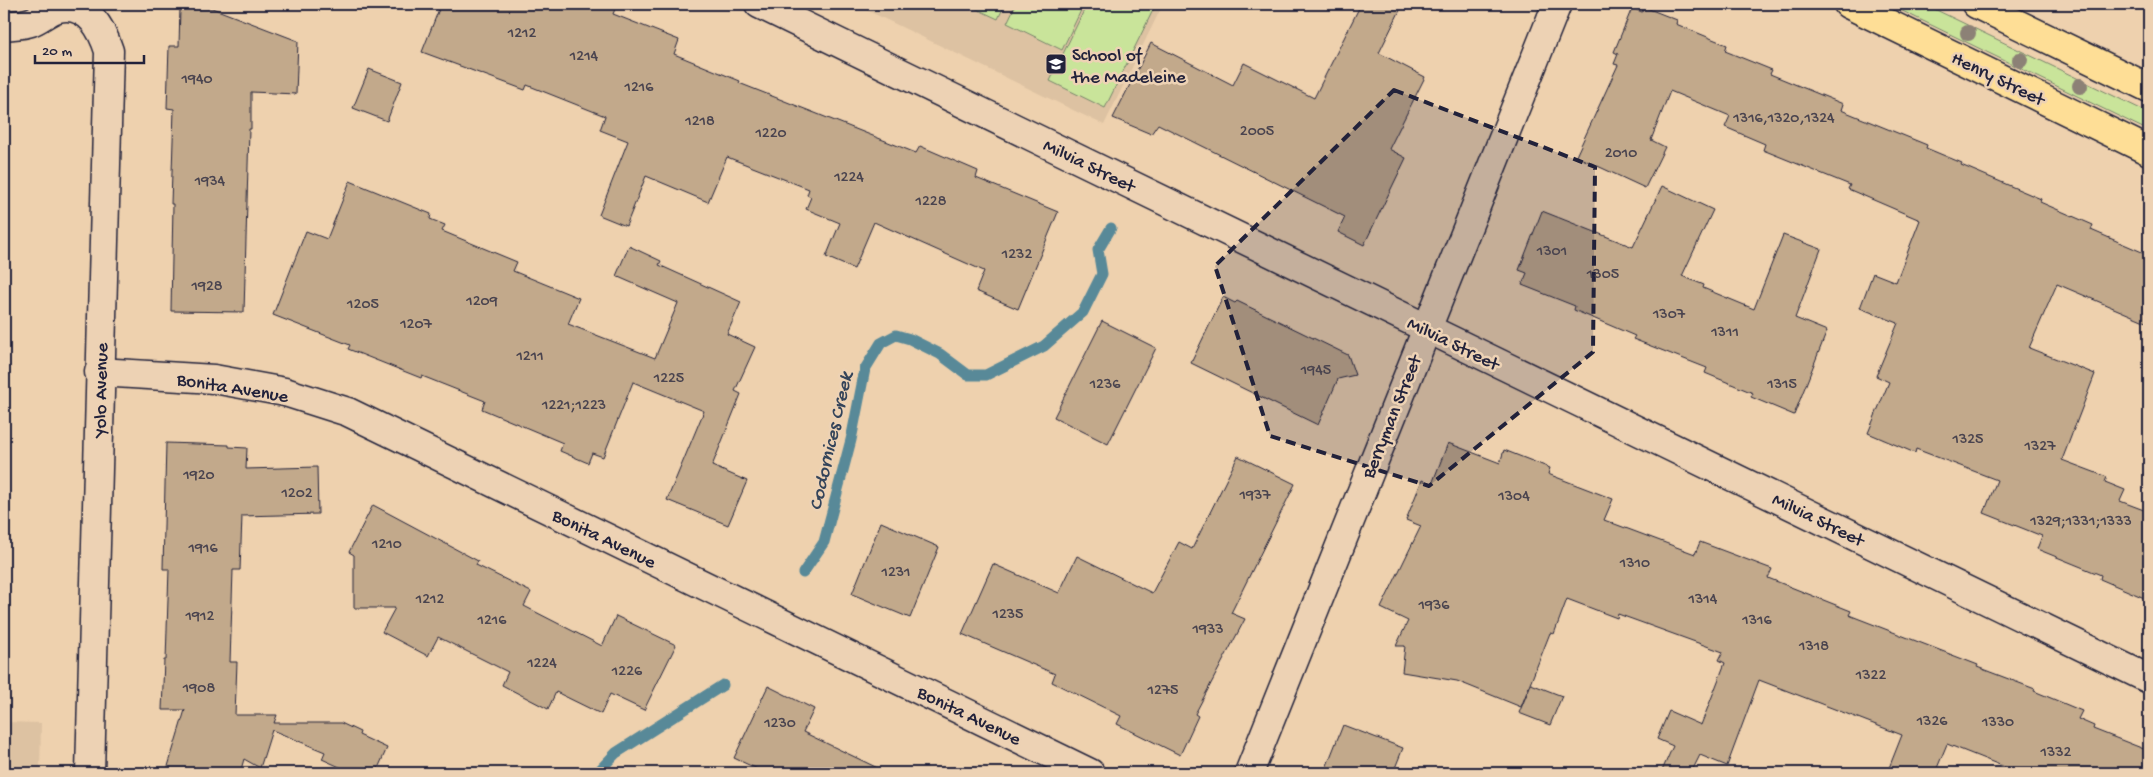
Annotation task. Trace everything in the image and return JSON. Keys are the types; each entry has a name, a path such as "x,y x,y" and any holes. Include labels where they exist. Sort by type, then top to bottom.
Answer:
{"main road":[{"name":"Henry Street","path":"1848,4 2149,150"},
{"path":"1976,4 2149,88"}],"street":[{"name":"Milvia Street","path":"759,4 2149,679"},
{"name":"Berryman Street","path":"1248,773 1556,4"},
{"name":"Yolo Avenue","path":"4,26 31,22 58,8 73,7 88,14 98,24 109,51 99,372 90,773"},
{"name":"Bonita Avenue","path":"99,372 214,379 285,392 348,412 1090,773"}],"highlighted area":[{"path":"1394,90 1595,167 1593,352 1429,486 1270,436 1215,266"}],"shaded area":[{"name":"School of the Madeleine","path":"854,4 1163,4 1104,125"},
{"path":"4,722 41,723 40,773 4,773"}],"green space":[{"path":"966,4 1005,4 998,19"},
{"path":"1016,4 1084,4 1062,50 1007,23"},
{"path":"1087,4 1156,4 1105,108 1050,81"},
{"path":"1888,4 1924,4 2149,113 2149,131"}],"building":[{"path":"441,4 617,4 613,14 679,40 674,54 740,81 739,83 916,153 920,146 978,171 976,178 1058,212 1018,309 976,291 984,271 874,222 854,269 826,257 840,223 806,209 811,197 807,195 809,189 727,157 708,202 646,176 626,226 599,215 628,141 600,130 605,116 527,85 525,90 422,52"},
{"path":"1361,4 1403,4 1379,53 1425,77 1389,149 1406,158 1364,245 1338,232 1345,217 1158,124 1151,134 1113,118 1151,43 1233,85 1244,63 1314,98"},
{"path":"1644,7 1677,20 1676,24 1727,45 1725,51 1772,70 1770,74 1843,104 1841,110 1927,145 1926,148 1962,163 1961,165 2041,199 2040,202 2093,225 2091,230 2149,255 2149,323 2057,284 2029,348 2095,374 2062,460 2107,477 2105,482 2125,490 2120,501 2149,512 2149,600 2100,579 2101,575 2037,549 2042,536 1984,513 1997,480 1916,449 1915,453 1868,433 1889,382 1876,376 1898,323 1860,308 1873,273 1896,282 1920,220 1848,189 1850,185 1763,150 1765,144 1725,127 1730,116 1670,91 1651,140 1665,147 1645,188 1576,156 1618,65 1614,64 1618,54 1614,52 1632,8 1642,12"},
{"path":"180,8 212,8 298,41 296,94 251,92 244,312 171,311 173,204 171,204 174,109 167,108 169,46 179,46"},
{"path":"369,69 402,82 387,121 353,108"},
{"path":"350,181 431,214 430,219 445,225 442,231 517,262 513,271 579,298 568,324 655,358 678,303 616,276 629,246 661,261 659,265 741,302 727,334 755,347 735,391 741,394 712,466 747,481 728,525 667,500 704,411 633,382 603,457 592,453 588,463 560,451 563,443 482,409 485,401 348,349 350,345 273,315 306,231 327,239"},
{"path":"1662,186 1713,210 1682,276 1704,285 1703,288 1754,309 1783,235 1821,249 1795,318 1827,331 1794,415 1751,397 1753,393 1705,373 1707,368 1633,339 1635,336 1574,310 1575,306 1522,285 1527,273 1519,270 1542,211 1633,247"},
{"path":"1223,297 1235,303 1237,301 1348,355 1355,375 1338,379 1318,425 1191,363"},
{"path":"1102,321 1156,348 1108,444 1054,417"},
{"path":"166,443 229,445 229,447 247,448 246,469 317,467 318,514 242,516 240,570 233,570 230,662 237,662 235,715 277,715 274,723 341,723 360,732 359,735 387,748 376,773 353,773 322,759 325,752 272,730 260,768 244,759 240,773 166,773 185,710 162,710 164,660 166,660 169,569 163,569"},
{"path":"1448,443 1500,463 1504,450 1550,468 1548,474 1613,499 1604,520 1695,554 1700,542 1772,569 1768,578 1851,611 1849,615 1978,665 1977,667 2035,689 2034,691 2082,711 2078,719 2094,726 2093,729 2149,751 2149,773 2020,773 1947,744 1935,773 1887,773 1902,735 1759,680 1727,766 1700,755 1691,773 1661,773 1673,746 1657,739 1669,711 1701,725 1725,663 1719,660 1723,652 1618,614 1617,618 1567,599 1554,634 1550,633 1521,707 1457,681 1402,672 1405,646 1396,646 1408,621 1381,608 1421,526 1406,520 1422,480 1432,484"},
{"path":"1238,456 1295,484 1231,613 1245,619 1195,714 1198,716 1180,755 1117,724 1121,716 1052,682 1055,674 962,634 993,564 1059,593 1077,556 1152,593 1179,542 1192,549"},
{"path":"373,505 478,561 476,565 531,592 524,606 602,646 616,616 676,645 644,710 610,694 601,714 556,692 548,709 502,685 508,672 438,637 428,656 382,632 395,608 354,608 354,555 349,552"},
{"path":"881,522 939,547 910,618 852,594"},
{"path":"1531,684 1562,696 1550,725 1519,713"},
{"path":"768,686 814,709 803,732 888,773 766,773 734,758"},
{"path":"1343,725 1403,748 1393,773 1324,773"}],"waterway":[{"name":"Codornices Creek","path":"803,573 824,542 851,440 865,369 881,343 896,335 910,339 940,354 968,375 986,375 1044,346 1083,312 1102,274 1098,250 1111,228"},
{"name":"Codornices Creek","path":"597,773 616,753 723,685"}],"place":[{"name":"School of the Madeleine","path":"1056,64"}]}
